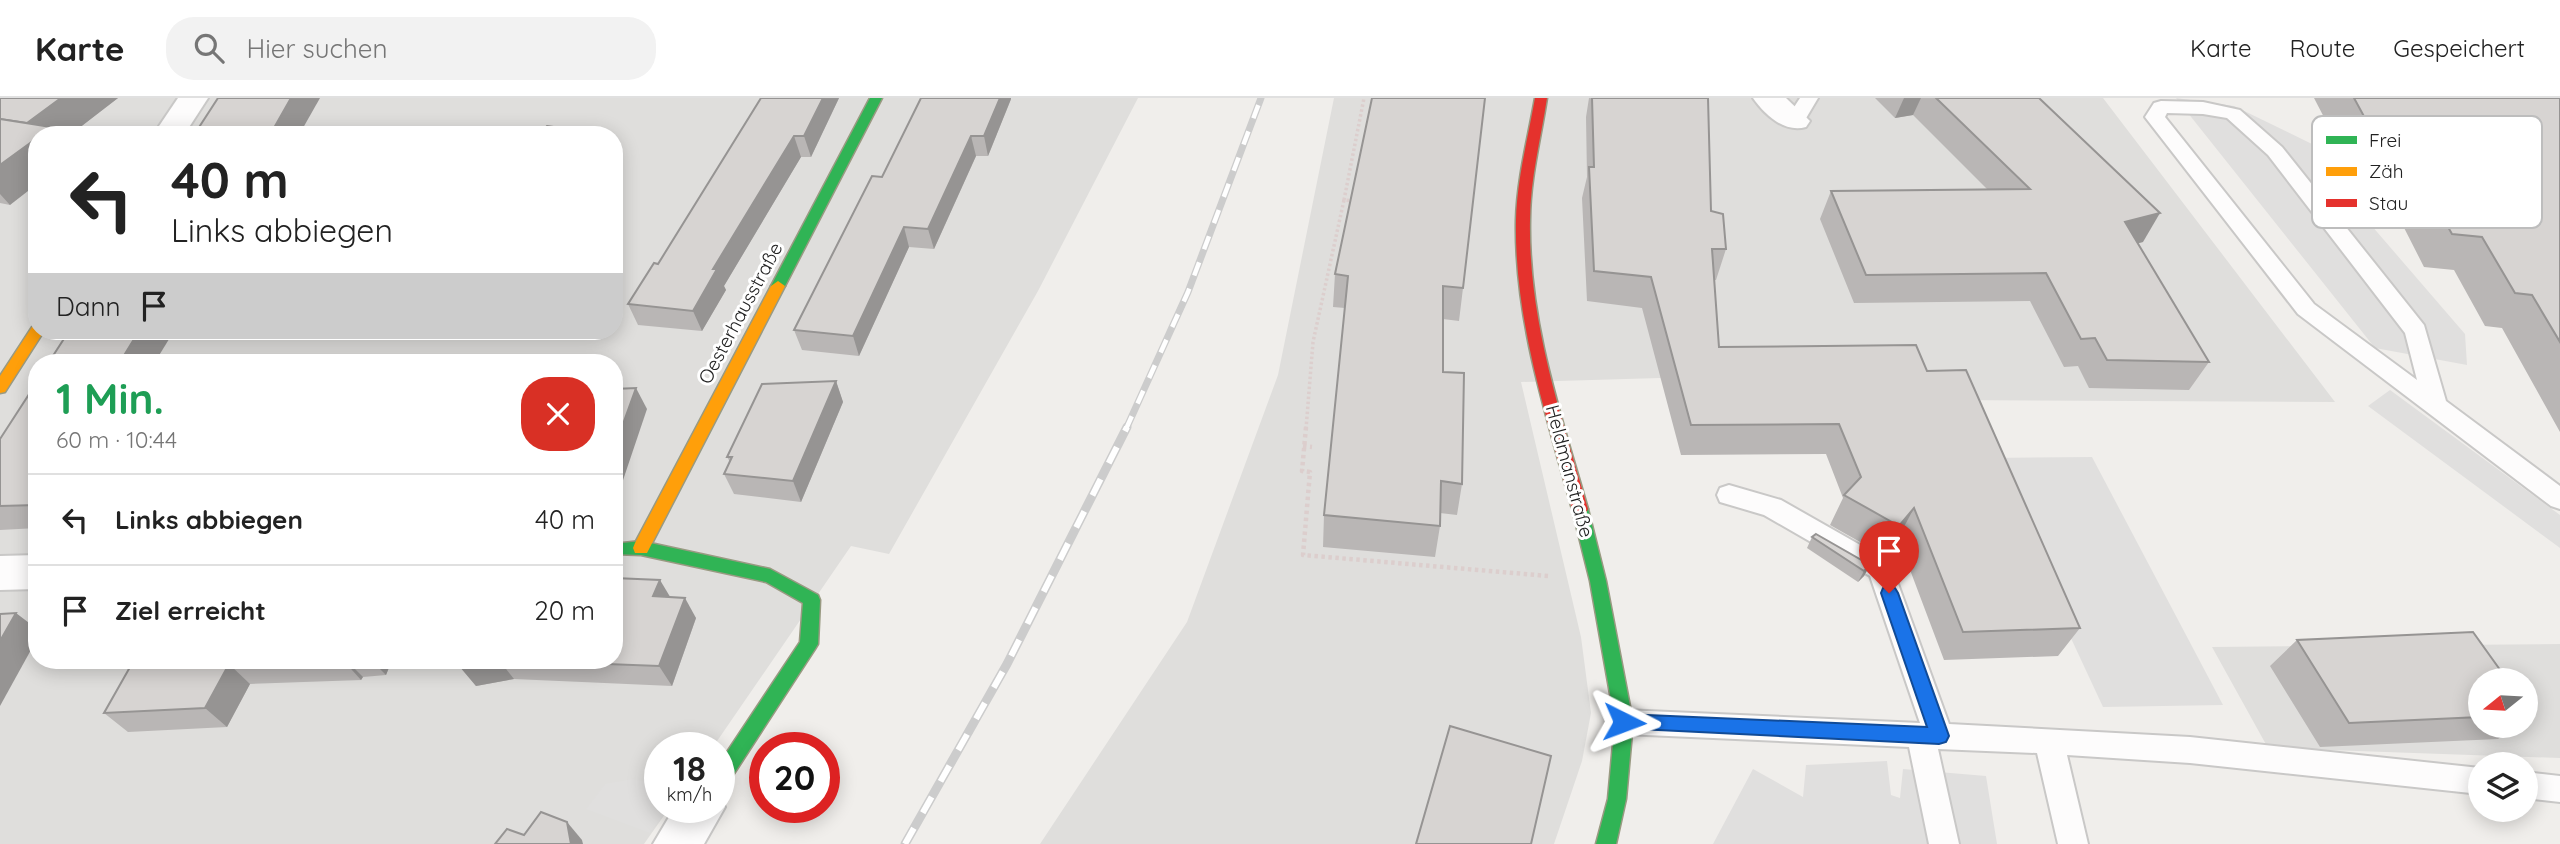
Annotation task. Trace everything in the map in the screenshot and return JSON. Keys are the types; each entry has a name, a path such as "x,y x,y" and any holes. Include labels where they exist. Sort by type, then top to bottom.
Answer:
{"street":[{"path":"174,126 193,98"},
{"name":"Oesterhausstraße","path":"641,548 876,98"},
{"name":"Heldmanstraße","path":"1541,98 1523,219 1525,281 1538,349 1598,581 1624,722 1617,800 1606,844"},
{"path":"1768,98 1802,109"},
{"path":"0,388 31,340"},
{"path":"623,549 641,548 769,576 812,600 808,644 735,756"},
{"path":"0,573 28,572"},
{"path":"677,844 691,823"}],"lane":[{"path":"2312,197 2275,150 2233,114 2203,107 2161,107 2155,117 2306,309 2560,499"},
{"path":"2336,228 2416,331 2436,408"},
{"path":"1729,495 1772,506 1881,569 1930,736 1944,844"},
{"path":"1624,722 2190,750 2468,780"},
{"path":"2049,741 2074,844"},
{"path":"2538,786 2560,789"}],"path":[{"path":"1364,98 1313,342 1301,471 1310,472 1303,555 1598,581"},
{"path":"1353,153 1366,154"},
{"path":"1344,200 1357,201"},
{"path":"1326,274 1333,275"},
{"path":"1303,446 1312,447"}],"shaded area":[{"path":"21,98 1138,98 1038,291 889,554 851,546 723,732 644,732 644,823 659,823 644,844 0,844 0,110"},
{"path":"1334,98 2103,98 2335,402 1949,400 1660,378 1521,382 1581,637 1591,713 1582,761 1554,844 1040,844 1187,622 1278,375"},
{"path":"2176,98 2234,106 2312,144 2312,228 2374,228 2465,334 2467,365 2375,348"},
{"path":"2390,390 2560,515 2560,548 2368,406"},
{"path":"2092,457 2223,705 2103,707 1987,458"},
{"path":"2560,644 2560,758 2538,757 2538,752 2468,752 2468,755 2268,748 2212,647"},
{"path":"1887,761 1891,795 1900,798 1903,769 1986,776 1997,844 1713,844 1753,769 1803,797 1806,765"},
{"path":"633,779 644,781 644,823 658,823 650,833 586,809 605,784"}],"building":[{"path":"0,98 61,98 27,123 0,119"},
{"path":"218,98 291,98 275,126 200,126"},
{"path":"761,98 823,98 804,136 794,136 713,269 717,269 693,311 628,304 654,263 658,264"},
{"path":"921,98 1000,98 984,136 971,136 928,229 904,227 853,336 794,330 872,176 882,177"},
{"path":"1372,98 1485,98 1463,288 1443,286 1443,372 1464,373 1462,484 1441,481 1440,526 1324,515 1348,276 1335,274"},
{"path":"1592,98 1708,98 1711,211 1723,214 1726,249 1712,249 1719,347 1916,345 1927,371 1966,370 2080,628 1963,632 1914,508 1899,526 1844,495 1861,477 1839,424 1691,425 1651,277 1594,271 1589,167 1594,167"},
{"path":"1936,98 2039,98 2160,213 2125,222 2209,362 2107,360 2095,338 2081,339 2046,273 1866,275 1831,191 2030,189"},
{"path":"2354,98 2560,98 2560,342 2532,295 2515,293 2482,237 2452,234 2449,228 2542,228 2542,116 2364,116"},
{"path":"0,119 45,126 28,126 28,145 0,165"},
{"path":"63,340 133,340 125,354 54,354"},
{"path":"836,381 793,481 724,474 732,457 727,457 762,384"},
{"path":"636,388 623,424 623,389"},
{"path":"28,396 28,505 0,506 0,439"},
{"path":"1816,534 1870,565 1864,571 1812,537"},
{"path":"623,578 660,580 653,596 685,598 659,666 623,665"},
{"path":"16,613 0,641 0,614"},
{"path":"2473,632 2499,668 2468,668 2468,718 2349,723 2297,640"},
{"path":"129,669 226,669 205,708 104,713"},
{"path":"1450,726 1551,756 1531,844 1416,844"},
{"path":"541,812 567,822 571,844 495,844 507,829 524,835"}],"railway":[{"path":"1126,429 1188,292 1261,98"},
{"path":"905,844 1007,664 1126,429"}],"traffic: fast":[{"path":"778,286 876,98"},
{"path":"1580,509 1598,581 1624,722 1617,799 1606,844"},
{"path":"623,549 641,548 770,576 812,600 809,644 735,756"}],"traffic: slow":[{"path":"641,548 778,286"},
{"path":"0,388 31,340"}],"traffic: jam":[{"path":"1541,98 1525,190 1523,220 1527,293 1550,403 1580,509"}],"route":[{"path":"1624,722 1939,736 1889,593"}]}
